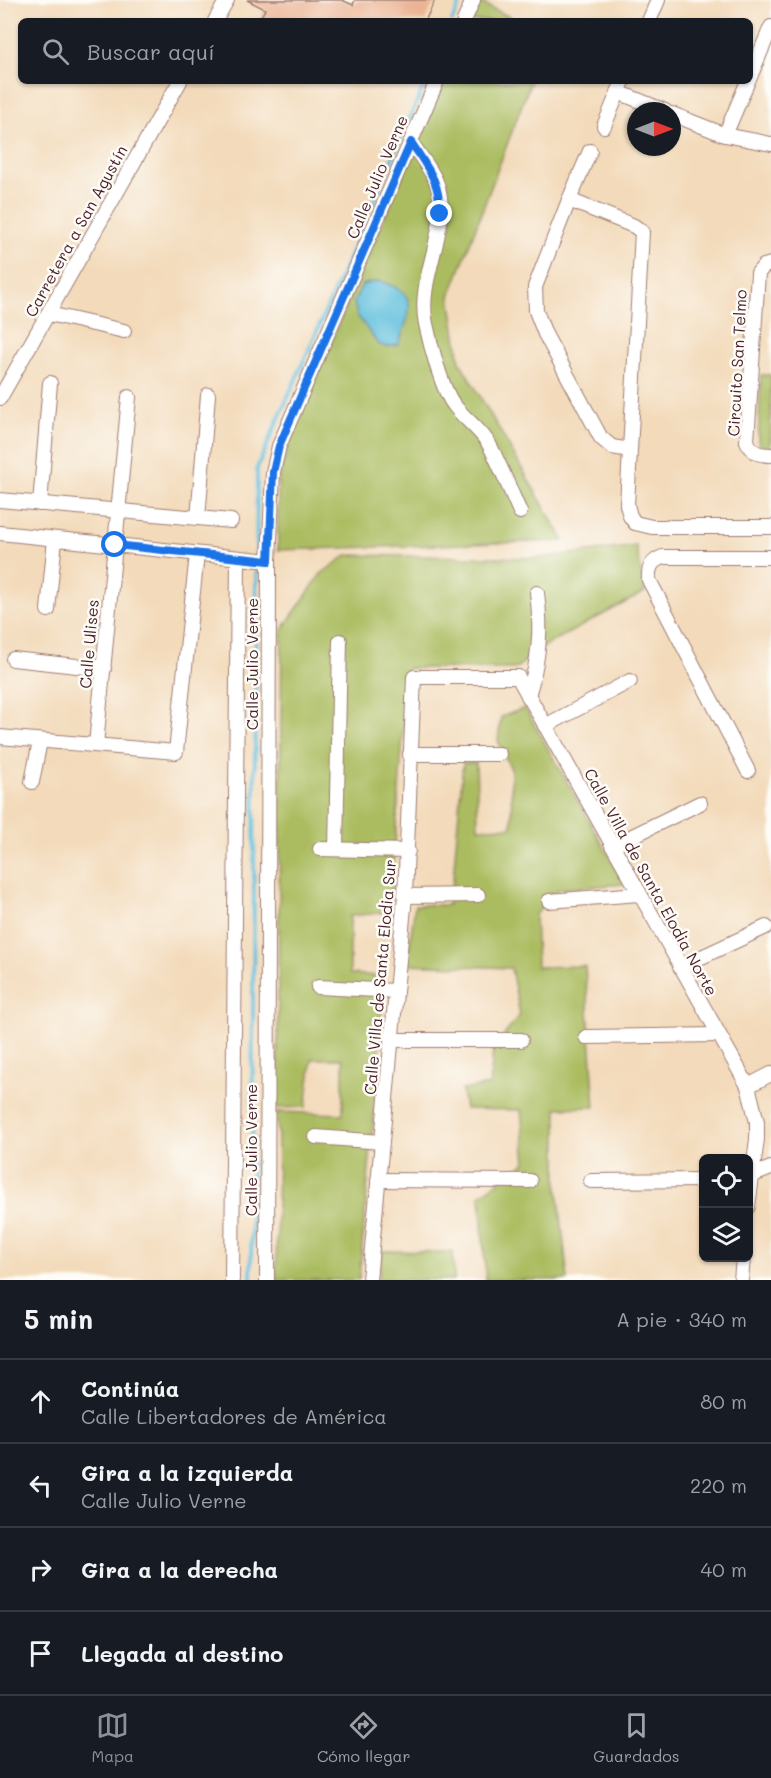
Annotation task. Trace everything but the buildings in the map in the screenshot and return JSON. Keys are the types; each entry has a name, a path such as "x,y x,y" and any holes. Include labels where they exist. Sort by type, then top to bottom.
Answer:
{"street":[{"path":"217,18 227,0"},
{"path":"465,18 473,0"},
{"path":"650,18 658,0"},
{"path":"753,70 771,27"},
{"name":"Carretera a San Agustín","path":"0,398 178,84"},
{"name":"Calle Julio Verne","path":"267,1280 255,560 279,446 436,84"},
{"path":"725,135 747,84"},
{"path":"604,126 621,86 649,102"},
{"path":"681,118 725,135 771,144"},
{"path":"411,142 436,182 440,196 440,214 423,309 426,325 446,392 454,405 481,431 520,512"},
{"path":"590,151 568,200 535,287 536,311 545,334 601,438 612,447 630,450"},
{"path":"568,200 634,226 642,232 627,505 630,516 635,523 652,527 771,527"},
{"name":"Circuito San Telmo","path":"771,264 764,266 758,273 747,441 756,453 771,455"},
{"path":"49,314 124,331"},
{"path":"40,504 50,383"},
{"path":"198,518 208,395"},
{"name":"Calle Ulises","path":"96,745 129,397"},
{"path":"0,500 231,521"},
{"path":"0,533 255,560 232,1280"},
{"path":"48,610 55,539"},
{"path":"0,737 176,752 197,554"},
{"path":"748,771 649,580 648,571 652,563 663,557 771,557"},
{"path":"528,696 536,671 540,646 537,593"},
{"path":"336,849 340,641"},
{"path":"13,659 104,669"},
{"name":"Calle Villa de Santa Elodia Norte","path":"414,677 518,676 748,1086 757,1122 753,1161"},
{"name":"Calle Villa de Santa Elodia Sur","path":"369,1280 405,896 414,677"},
{"path":"545,726 630,681"},
{"path":"32,782 40,741"},
{"path":"410,754 499,754"},
{"path":"612,846 700,803"},
{"path":"320,849 408,851"},
{"path":"549,902 639,894"},
{"path":"405,896 478,895"},
{"path":"681,967 766,927"},
{"path":"318,987 396,991"},
{"path":"586,1037 718,1035"},
{"path":"391,1040 521,1040"},
{"path":"748,1086 771,1074"},
{"path":"316,1137 382,1142"},
{"path":"753,1176 771,1168"},
{"path":"378,1180 530,1181"},
{"path":"591,1181 699,1180"},
{"path":"741,1280 743,1262"}],"green space":[{"path":"477,1 512,18 469,18"},
{"path":"442,84 530,84 450,296 460,362 564,541 278,550 278,481 291,436"},
{"path":"761,375 771,375 771,447 763,447 758,442"},
{"path":"636,546 645,592 548,644 515,669 408,668 390,912 350,916 350,974 382,976 381,1035 359,1280 276,1280 277,1112 343,1114 343,1059 312,1059 306,1107 277,1108 282,630 321,574 347,555 538,558"},
{"path":"525,708 625,884 559,889 535,915 537,967 585,966 595,1107 557,1108 557,1181 568,1280 486,1280 480,1195 526,1162 521,1110 465,1109 462,1090 490,1085 493,1049 520,1015 511,968 407,964 415,905 448,905 453,880 463,763 476,763 478,828 512,827 511,769 498,741 501,717"},
{"path":"382,1251 453,1252 454,1280 378,1280"}],"water":[{"path":"379,281 402,291 407,298 409,313 398,345 386,347 378,344 357,315 354,302 362,285"}],"waterway":[{"path":"453,18 462,0"},
{"path":"251,1280 257,468 425,84"}],"route":[{"path":"115,545 269,561 273,472 279,446 411,142 436,182 440,196 440,214"}]}
